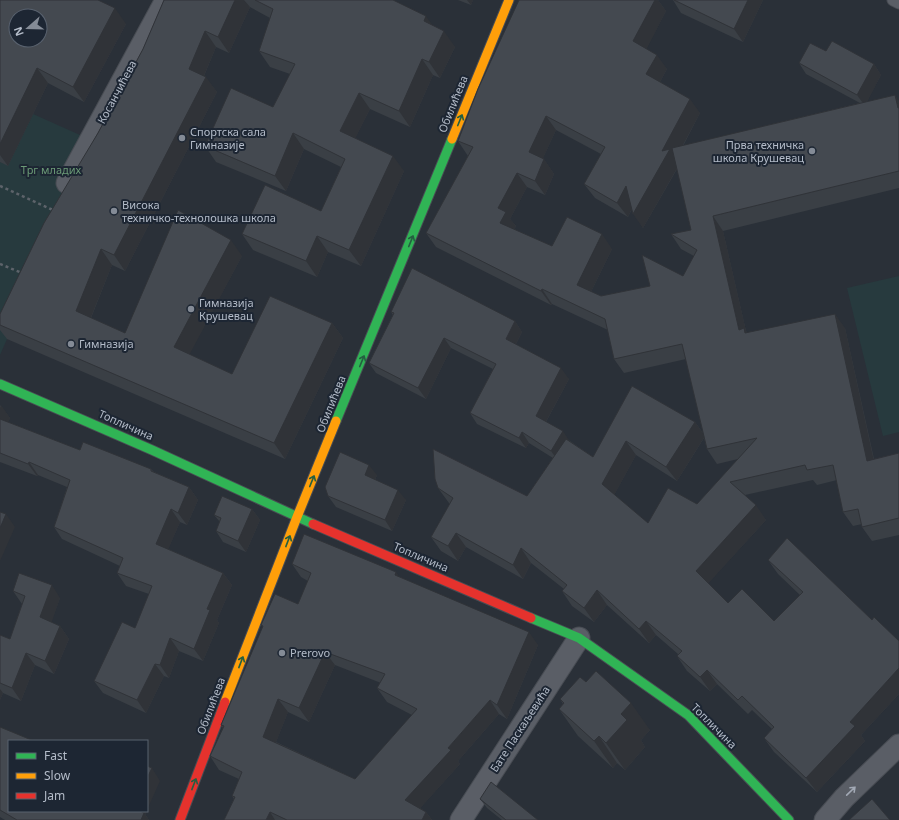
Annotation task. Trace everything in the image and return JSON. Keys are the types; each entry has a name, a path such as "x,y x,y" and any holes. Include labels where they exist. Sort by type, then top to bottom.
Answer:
{"street":[{"name":"Косанчићева","path":"67,183 166,0"},
{"name":"Обилићева","path":"180,820 297,517 509,0"},
{"name":"Топличина","path":"0,384 152,450 297,517 578,638 688,715 789,820"},
{"name":"Бате Паскаљевића","path":"461,820 578,638"},
{"path":"825,820 844,798 899,745"}],"lane":[{"path":"893,0 899,3"}],"path":[{"path":"49,217 67,183"},
{"path":"0,186 53,210"},
{"path":"0,264 22,273"},
{"path":"19,280 26,266"}],"green space":[{"name":"Трг младих","path":"33,114 109,148 7,339 0,355 0,162 8,165"},
{"path":"899,276 899,432 883,436 847,288"}],"building":[{"path":"0,0 98,0 115,8 73,87 37,68 0,144"},
{"path":"164,0 235,0 218,37 205,31 189,69 206,77 114,255 101,249 76,311 125,333 178,210 231,240 174,347 232,374 270,296 332,323 274,443 0,325 0,314 44,223 98,133 143,49"},
{"path":"255,0 393,0 426,16 424,21 444,31 429,62 422,59 399,111 359,93 340,131 393,156 349,250 317,236 306,261 242,234 265,185 321,211 345,159 293,133 275,176 205,146 231,88 273,107 295,64 259,51 273,9"},
{"path":"519,0 655,0 633,41 657,55 646,74 690,99 662,151 670,149 633,214 626,186 617,203 584,184 605,147 546,116 529,152 544,159 535,181 517,173 498,208 506,212 500,223 552,246 567,217 602,234 577,285 601,296 650,286 642,255 683,276 697,250 671,234 691,230 672,148 895,95 899,108 899,171 713,216 739,330 744,328 745,333 835,314 867,461 899,453 899,518 862,527 858,509 843,512 833,465 807,470 805,465 730,482 756,505 696,571 728,603 742,589 774,621 803,592 768,560 787,538 872,620 874,617 899,641 899,668 850,722 855,726 806,778 764,738 774,727 742,696 738,700 707,670 700,677 677,656 682,651 646,621 639,629 597,590 584,608 562,591 567,585 521,548 513,565 456,533 448,546 431,537 453,498 438,488 435,479 433,449 527,496 566,439 593,457 632,386 695,422 666,467 626,441 602,484 648,523 668,488 697,504 757,438 707,449 682,344 614,359 605,319 542,289 541,291 426,233 473,147 458,141 478,89"},
{"path":"674,0 748,0 734,29"},
{"path":"832,41 874,64 857,95 799,63 810,43 826,51"},
{"path":"412,268 515,321 506,339 561,368 536,416 563,431 551,451 522,432 519,438 470,413 496,364 444,338 418,388 369,363 394,313 391,312"},
{"path":"0,419 80,450 83,442 151,469 151,471 189,487 178,513 171,509 156,544 223,573 207,609 210,610 194,649 170,638 160,665 155,664 137,700 94,681 122,622 135,628 152,586 117,573 123,558 54,527 70,480 29,462 28,464 0,453"},
{"path":"340,452 369,465 365,475 398,490 385,520 328,496 325,487"},
{"path":"222,496 252,509 238,541 216,531 221,518 214,515"},
{"path":"0,512 6,514 0,528"},
{"path":"304,534 396,572 395,575 529,632 497,705 490,700 448,748 451,750 405,800 426,812 422,820 287,820 270,812 266,820 224,820 235,797 232,796 242,772 210,756 224,726 221,725 275,594 298,604 311,573 292,564","holes":["325,652 385,674 377,688 417,709 355,779 263,737 278,699 299,708"]},
{"path":"19,573 52,585 40,617 60,626 45,661 26,653 12,688 0,683 0,635 10,639 25,596 13,591"},
{"path":"596,671 631,703 621,714 627,720 606,743 599,736 594,741 559,709 564,703 560,699 580,677 586,682"},
{"path":"0,727 32,740 8,740 8,812 144,813 141,820 17,820 0,810"},
{"path":"148,766 152,768 148,776"},
{"path":"491,782 538,820 506,820 480,799"},
{"path":"872,799 890,820 849,820"}],"traffic: fast":[{"path":"336,421 452,139"},
{"path":"0,384 152,450 313,524"},
{"path":"531,618 579,638 688,715 789,820"}],"traffic: slow":[{"path":"452,139 509,0"},
{"path":"225,702 336,421"}],"traffic: jam":[{"path":"313,524 531,618"},
{"path":"180,820 225,702"}],"place":[{"name":"Спортска сала Гимназије","path":"182,138"},
{"name":"Прва техничка школа Крушевац","path":"812,151"},
{"name":"Висока техничко-технолошка школа","path":"114,211"},
{"name":"Гимназија Крушевац","path":"191,309"},
{"name":"Гимназија","path":"71,344"},
{"name":"Prerovo","path":"282,653"}]}
